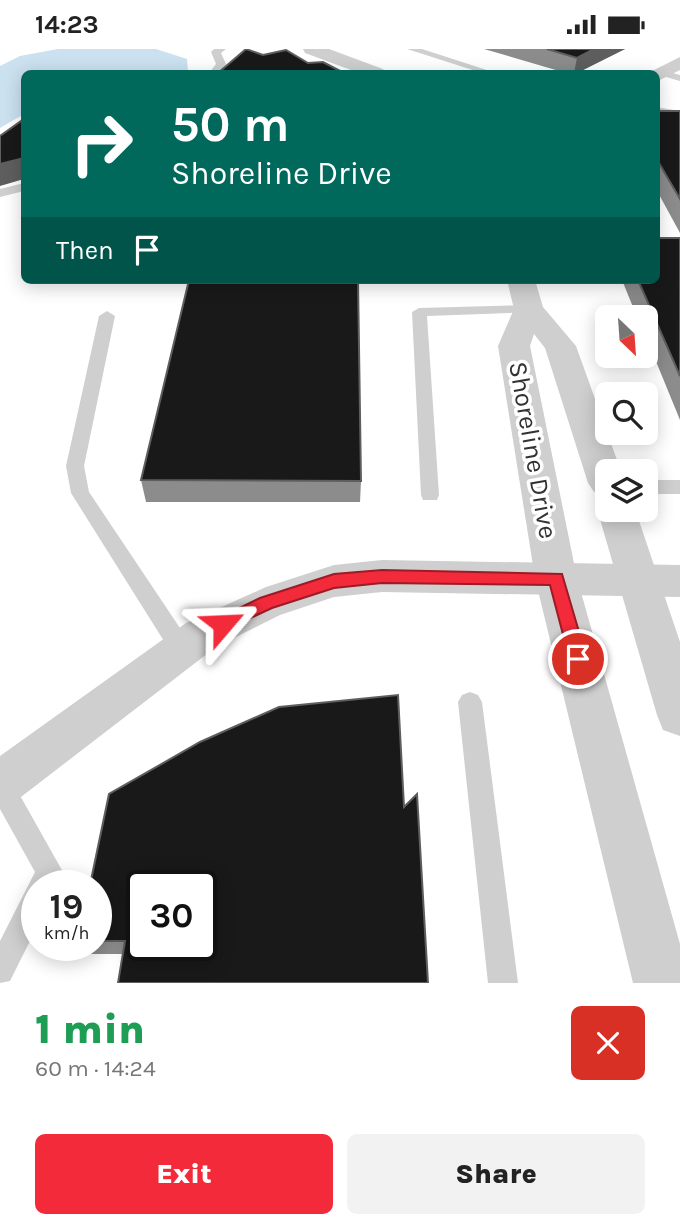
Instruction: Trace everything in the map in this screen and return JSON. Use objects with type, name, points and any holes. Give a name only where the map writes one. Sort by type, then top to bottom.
[{"type":"street","points":[[312,49],[368,70]]},
{"type":"street","points":[[666,76],[680,63]]},
{"type":"street","name":"Shoreline Drive","points":[[525,295],[560,346],[598,459]]},
{"type":"street","name":"Shoreline Drive","points":[[525,295],[513,346],[556,578],[662,983]]},
{"type":"street","points":[[624,522],[660,580],[678,704]]},
{"type":"street","points":[[0,785],[201,635],[266,603],[334,581],[382,576],[660,580]]},
{"type":"lane","points":[[216,70],[221,64],[216,52],[221,49]]},
{"type":"lane","points":[[412,49],[481,70]]},
{"type":"lane","points":[[660,111],[680,114]]},
{"type":"lane","points":[[0,193],[21,188]]},
{"type":"lane","points":[[430,495],[419,312],[525,295]]},
{"type":"lane","points":[[107,316],[75,466],[80,493],[182,650]]},
{"type":"lane","points":[[658,487],[680,487]]},
{"type":"lane","points":[[470,702],[503,983]]},
{"type":"lane","points":[[0,785],[49,870]]},
{"type":"lane","points":[[0,971],[21,929]]},
{"type":"water","points":[[58,49],[156,49],[187,59],[188,70],[21,70],[21,116],[0,128],[0,66],[20,56]]},
{"type":"building","points":[[246,49],[263,55],[286,50],[308,63],[323,62],[338,70],[222,70]]},
{"type":"building","points":[[547,49],[594,49],[577,58]]},
{"type":"building","points":[[660,111],[680,111],[680,199],[660,165]]},
{"type":"building","points":[[21,121],[21,159],[0,164],[0,136]]},
{"type":"building","points":[[660,238],[680,238],[680,376],[658,326],[658,305],[649,305],[640,284],[660,284]]},
{"type":"building","points":[[188,284],[358,284],[361,481],[141,480]]},
{"type":"building","points":[[398,695],[404,807],[417,794],[428,983],[118,983],[125,941],[112,941],[112,870],[93,870],[109,794],[200,742],[279,707]]},
{"type":"route","points":[[223,624],[266,603],[334,581],[382,576],[556,578],[578,659]]}]
